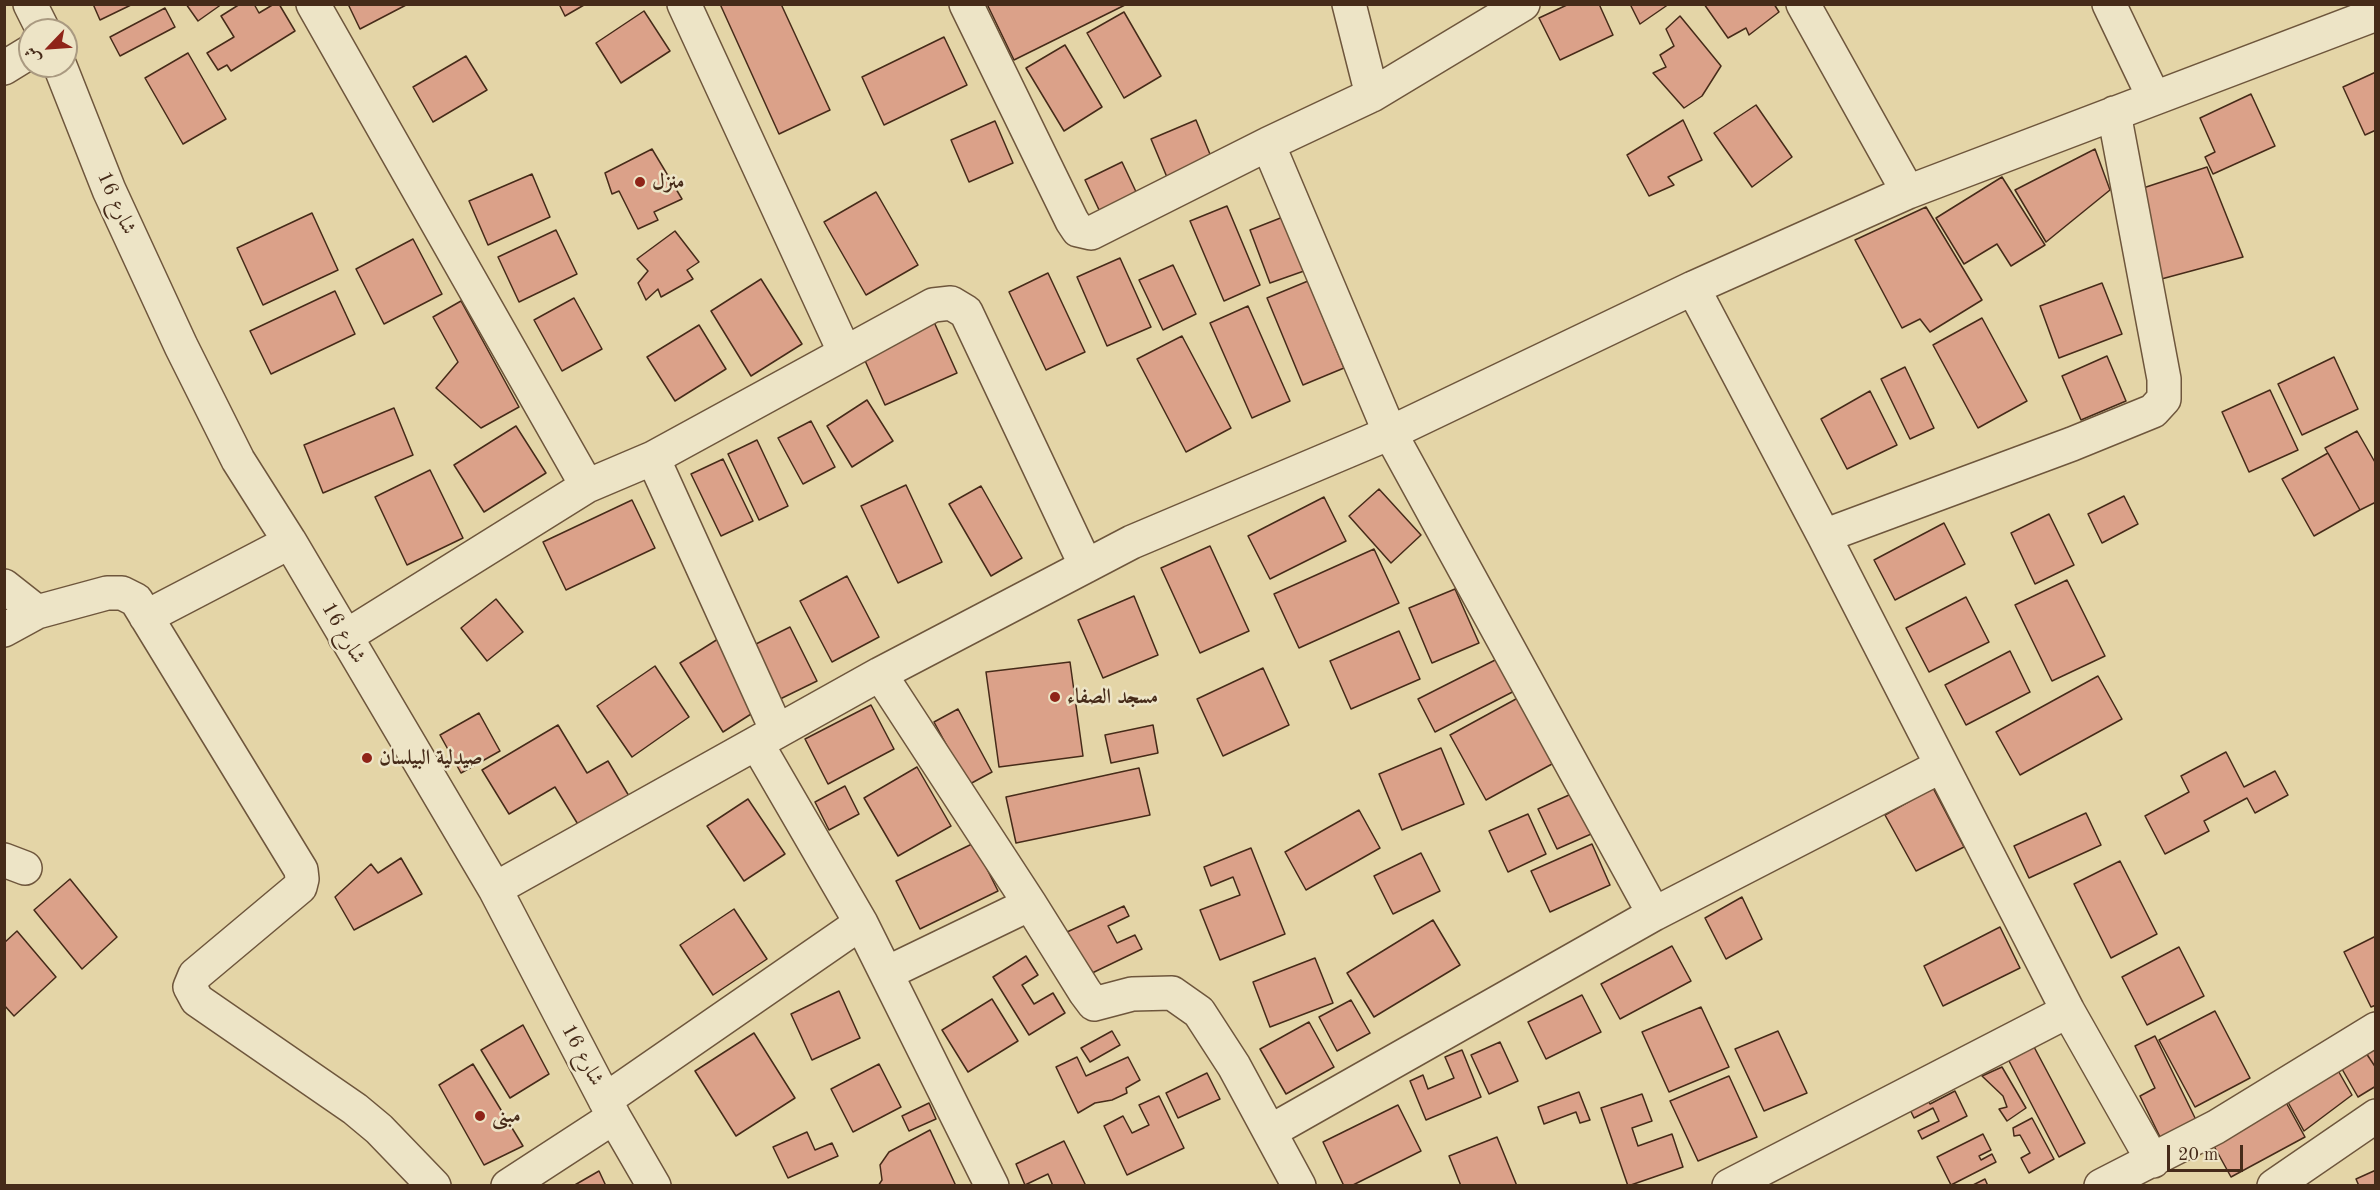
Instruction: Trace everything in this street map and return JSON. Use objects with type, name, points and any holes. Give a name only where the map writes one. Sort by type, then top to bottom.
[{"type":"street","points":[[30,4],[37,18]]},
{"type":"street","points":[[313,4],[587,486]]},
{"type":"street","points":[[684,4],[845,353]]},
{"type":"street","points":[[966,4],[1066,210],[1078,230],[1091,233],[1268,144],[1372,95],[1523,4]]},
{"type":"street","points":[[1349,4],[1372,95]]},
{"type":"street","points":[[1803,4],[1908,192]]},
{"type":"street","points":[[2109,4],[2154,98]]},
{"type":"street","points":[[495,889],[880,674],[1131,542],[1390,433],[1693,288],[1908,192],[2376,14]]},
{"type":"street","points":[[4,68],[18,59]]},
{"type":"street","name":"شارع 16","points":[[65,78],[109,190],[181,346],[238,460],[290,542],[495,889],[610,1109],[654,1185]]},
{"type":"street","points":[[1824,536],[2153,411],[2164,399],[2164,379],[2114,113]]},
{"type":"street","points":[[1268,144],[1390,433],[1654,914]]},
{"type":"street","points":[[1693,288],[1824,536],[2068,1011],[2153,1161]]},
{"type":"street","points":[[345,637],[587,486],[653,458],[933,305],[951,303],[966,312],[1086,566]]},
{"type":"street","points":[[653,458],[767,737],[992,1185]]},
{"type":"street","points":[[146,616],[290,542]]},
{"type":"street","points":[[4,586],[37,612]]},
{"type":"street","points":[[4,630],[37,612],[107,593],[122,593],[136,600],[301,870],[300,887],[195,975],[190,987],[196,1000],[355,1109],[379,1129],[434,1185]]},
{"type":"street","points":[[880,674],[1085,992],[1095,1004],[1132,994],[1172,993],[1199,1012],[1234,1066],[1299,1185]]},
{"type":"street","points":[[1271,1131],[1654,914],[1941,766]]},
{"type":"street","points":[[886,974],[1030,904]]},
{"type":"street","points":[[508,1185],[861,923]]},
{"type":"street","points":[[1729,1185],[2068,1011]]},
{"type":"street","points":[[2101,1185],[2153,1161],[2216,1127],[2376,1029]]},
{"type":"street","points":[[2274,1185],[2376,1116]]},
{"type":"building","points":[[93,4],[133,4],[100,20]]},
{"type":"building","points":[[186,4],[222,4],[198,21]]},
{"type":"building","points":[[240,4],[254,4],[259,13],[274,4],[279,4],[295,31],[231,71],[227,65],[218,70],[207,53],[234,37],[221,16]]},
{"type":"building","points":[[348,4],[408,4],[360,29]]},
{"type":"building","points":[[559,4],[583,4],[584,5],[565,16]]},
{"type":"building","points":[[720,4],[781,4],[830,110],[779,134]]},
{"type":"building","points":[[987,4],[1127,4],[1014,60]]},
{"type":"building","points":[[1569,4],[1599,4],[1613,35],[1560,60],[1539,18]]},
{"type":"building","points":[[1630,4],[1669,4],[1640,24]]},
{"type":"building","points":[[1704,4],[1774,4],[1779,12],[1749,35],[1746,28],[1728,38]]},
{"type":"building","points":[[165,8],[175,27],[120,56],[110,37]]},
{"type":"building","points":[[644,11],[670,51],[621,83],[596,43]]},
{"type":"building","points":[[1124,12],[1161,76],[1124,98],[1087,33]]},
{"type":"building","points":[[1680,16],[1721,66],[1702,96],[1684,108],[1653,73],[1666,67],[1660,55],[1674,46],[1666,29]]},
{"type":"building","points":[[944,37],[967,85],[884,125],[862,77]]},
{"type":"building","points":[[1065,45],[1102,107],[1064,131],[1026,68]]},
{"type":"building","points":[[188,53],[226,119],[183,144],[145,78]]},
{"type":"building","points":[[466,56],[487,90],[433,122],[413,87]]},
{"type":"building","points":[[2376,72],[2376,130],[2365,135],[2343,87]]},
{"type":"building","points":[[2251,94],[2275,146],[2213,174],[2205,157],[2215,152],[2200,118]]},
{"type":"building","points":[[1756,105],[1792,157],[1752,187],[1714,133]]},
{"type":"building","points":[[1196,120],[1214,164],[1169,182],[1151,139]]},
{"type":"building","points":[[1683,120],[1702,160],[1668,177],[1674,185],[1649,196],[1627,155]]},
{"type":"building","points":[[995,121],[1013,163],[969,182],[951,140]]},
{"type":"building","name":"منزل","points":[[652,149],[682,199],[654,212],[658,220],[638,229],[619,191],[612,194],[605,173]]},
{"type":"building","points":[[2095,149],[2110,190],[2046,242],[2015,190]]},
{"type":"building","points":[[1122,162],[1138,196],[1101,214],[1085,180]]},
{"type":"building","points":[[2207,167],[2243,257],[2154,281],[2134,191]]},
{"type":"building","points":[[532,174],[550,217],[488,245],[469,201]]},
{"type":"building","points":[[2002,177],[2045,245],[2011,266],[1997,244],[1964,264],[1936,218]]},
{"type":"building","points":[[876,192],[918,265],[866,295],[824,222]]},
{"type":"building","points":[[1227,206],[1260,285],[1224,301],[1190,221]]},
{"type":"building","points":[[1926,207],[1982,300],[1930,332],[1920,319],[1902,328],[1855,240]]},
{"type":"building","points":[[312,213],[338,270],[263,305],[237,248]]},
{"type":"building","points":[[1283,217],[1304,271],[1270,283],[1250,230]]},
{"type":"building","points":[[556,230],[577,274],[519,302],[498,257]]},
{"type":"building","points":[[675,231],[699,262],[687,270],[693,279],[661,297],[658,289],[646,300],[638,283],[648,271],[637,259]]},
{"type":"building","points":[[413,239],[442,294],[384,324],[356,269]]},
{"type":"building","points":[[1120,258],[1151,327],[1107,346],[1077,277]]},
{"type":"building","points":[[1173,265],[1196,314],[1163,330],[1139,280]]},
{"type":"building","points":[[1048,273],[1085,352],[1046,370],[1009,292]]},
{"type":"building","points":[[761,279],[802,344],[751,376],[711,311]]},
{"type":"building","points":[[1308,281],[1344,368],[1303,385],[1267,298]]},
{"type":"building","points":[[2102,283],[2122,334],[2059,358],[2040,306]]},
{"type":"building","points":[[335,291],[355,334],[271,374],[250,331]]},
{"type":"building","points":[[574,298],[602,349],[562,371],[534,320]]},
{"type":"building","points":[[461,301],[519,407],[481,428],[436,388],[458,362],[433,317]]},
{"type":"building","points":[[1248,306],[1290,401],[1252,418],[1210,323]]},
{"type":"building","points":[[1982,318],[2027,401],[1978,428],[1933,345]]},
{"type":"building","points":[[934,322],[957,373],[885,405],[862,354]]},
{"type":"building","points":[[699,325],[726,369],[675,401],[647,357]]},
{"type":"building","points":[[1182,336],[1231,428],[1186,452],[1137,359]]},
{"type":"building","points":[[2107,356],[2126,401],[2081,420],[2062,376]]},
{"type":"building","points":[[2334,357],[2358,409],[2302,435],[2278,384]]},
{"type":"building","points":[[1905,367],[1934,428],[1910,439],[1881,379]]},
{"type":"building","points":[[2270,390],[2298,450],[2249,472],[2222,412]]},
{"type":"building","points":[[1870,391],[1897,445],[1847,469],[1821,419]]},
{"type":"building","points":[[867,400],[893,441],[852,467],[827,426]]},
{"type":"building","points":[[394,408],[413,455],[323,493],[304,445]]},
{"type":"building","points":[[811,421],[835,467],[803,484],[778,438]]},
{"type":"building","points":[[516,426],[546,473],[484,512],[454,465]]},
{"type":"building","points":[[2357,431],[2376,464],[2376,502],[2360,510],[2325,448]]},
{"type":"building","points":[[757,440],[788,506],[759,520],[728,454]]},
{"type":"building","points":[[2328,453],[2360,510],[2314,536],[2282,479]]},
{"type":"building","points":[[723,459],[753,521],[721,536],[691,474]]},
{"type":"building","points":[[430,470],[463,538],[407,565],[375,497]]},
{"type":"building","points":[[906,485],[942,562],[898,583],[861,506]]},
{"type":"building","points":[[981,486],[1022,558],[991,576],[949,504]]},
{"type":"building","points":[[1379,489],[1421,535],[1391,563],[1349,516]]},
{"type":"building","points":[[2124,496],[2138,524],[2102,543],[2088,514]]},
{"type":"building","points":[[1324,497],[1346,541],[1270,579],[1248,536]]},
{"type":"building","points":[[632,500],[655,548],[566,590],[543,542]]},
{"type":"building","points":[[2049,514],[2074,565],[2035,584],[2011,533]]},
{"type":"building","points":[[1944,523],[1965,564],[1895,600],[1874,560]]},
{"type":"building","points":[[1210,546],[1249,631],[1200,653],[1161,568]]},
{"type":"building","points":[[1374,549],[1399,603],[1299,648],[1274,594]]},
{"type":"building","points":[[847,576],[879,637],[832,662],[800,601]]},
{"type":"building","points":[[2067,580],[2105,656],[2052,681],[2015,605]]},
{"type":"building","points":[[1455,589],[1479,643],[1432,663],[1409,608]]},
{"type":"building","points":[[1134,596],[1158,655],[1103,678],[1078,620]]},
{"type":"building","points":[[1966,597],[1989,642],[1929,672],[1906,628]]},
{"type":"building","points":[[496,599],[523,632],[487,661],[461,628]]},
{"type":"building","points":[[790,627],[817,681],[774,702],[748,648]]},
{"type":"building","points":[[1399,631],[1420,679],[1351,709],[1330,661]]},
{"type":"building","points":[[718,639],[762,707],[723,732],[680,663]]},
{"type":"building","points":[[2010,651],[2030,692],[1966,725],[1945,685]]},
{"type":"building","points":[[1509,653],[1526,685],[1435,732],[1418,699]]},
{"type":"building","points":[[1070,662],[1083,756],[999,767],[986,672]]},
{"type":"building","points":[[655,666],[689,717],[632,757],[597,706]]},
{"type":"building","points":[[1263,668],[1289,725],[1223,756],[1197,699]]},
{"type":"building","points":[[2098,676],[2122,719],[2020,775],[1996,732]]},
{"type":"building","points":[[1527,693],[1563,758],[1486,800],[1450,735]]},
{"type":"building","points":[[871,705],[894,749],[828,784],[805,739]]},
{"type":"building","points":[[958,709],[992,772],[968,785],[934,722]]},
{"type":"building","points":[[479,713],[500,751],[461,773],[440,735]]},
{"type":"building","points":[[558,725],[587,773],[608,761],[629,796],[579,826],[555,787],[509,814],[482,770]]},
{"type":"building","points":[[1153,725],[1158,753],[1111,763],[1105,735]]},
{"type":"building","points":[[1441,748],[1464,804],[1402,830],[1379,774]]},
{"type":"building","points":[[2226,752],[2244,787],[2275,771],[2288,795],[2255,813],[2247,798],[2204,821],[2209,831],[2165,854],[2145,816],[2189,792],[2181,776]]},
{"type":"building","points":[[917,767],[951,826],[898,856],[864,798]]},
{"type":"building","points":[[1139,768],[1150,815],[1016,843],[1006,797]]},
{"type":"building","points":[[845,786],[859,814],[829,830],[815,802]]},
{"type":"building","points":[[1933,788],[1964,847],[1916,871],[1885,815]]},
{"type":"building","points":[[1580,790],[1598,831],[1557,849],[1538,809]]},
{"type":"building","points":[[748,799],[785,854],[744,881],[707,826]]},
{"type":"building","points":[[1359,810],[1380,848],[1306,890],[1285,852]]},
{"type":"building","points":[[2086,813],[2101,845],[2029,878],[2014,846]]},
{"type":"building","points":[[1528,814],[1546,854],[1508,872],[1489,831]]},
{"type":"building","points":[[974,843],[998,891],[920,929],[896,881]]},
{"type":"building","points":[[1592,844],[1610,885],[1550,912],[1531,871]]},
{"type":"building","points":[[1251,848],[1285,934],[1220,960],[1200,910],[1240,895],[1233,877],[1211,886],[1204,867]]},
{"type":"building","points":[[1421,853],[1440,891],[1393,914],[1374,876]]},
{"type":"building","points":[[401,858],[422,894],[354,930],[335,897],[371,864],[378,873]]},
{"type":"building","points":[[2120,861],[2157,934],[2111,958],[2074,884]]},
{"type":"building","points":[[70,879],[117,937],[82,969],[34,910]]},
{"type":"building","points":[[1742,897],[1762,939],[1726,959],[1705,918]]},
{"type":"building","points":[[1124,906],[1129,916],[1108,926],[1117,943],[1135,935],[1142,949],[1088,975],[1067,932]]},
{"type":"building","points":[[734,909],[767,959],[713,995],[680,945]]},
{"type":"building","points":[[1433,920],[1460,965],[1374,1017],[1347,973]]},
{"type":"building","points":[[2000,927],[2020,968],[1943,1006],[1924,966]]},
{"type":"building","points":[[17,931],[56,977],[14,1016],[4,1005],[4,943]]},
{"type":"building","points":[[2376,936],[2376,1005],[2371,1007],[2344,952]]},
{"type":"building","points":[[1672,946],[1691,981],[1620,1019],[1601,984]]},
{"type":"building","points":[[2179,947],[2204,996],[2147,1025],[2122,977]]},
{"type":"building","points":[[1026,956],[1038,975],[1022,985],[1034,1004],[1053,993],[1065,1013],[1029,1035],[993,977]]},
{"type":"building","points":[[1315,958],[1333,1003],[1270,1027],[1253,982]]},
{"type":"building","points":[[839,991],[860,1038],[812,1060],[791,1014]]},
{"type":"building","points":[[1582,995],[1601,1032],[1546,1059],[1528,1022]]},
{"type":"building","points":[[992,999],[1018,1041],[968,1072],[942,1030]]},
{"type":"building","points":[[1351,1000],[1370,1033],[1337,1051],[1319,1017]]},
{"type":"building","points":[[1701,1007],[1729,1067],[1669,1092],[1642,1032]]},
{"type":"building","points":[[2215,1011],[2250,1078],[2195,1107],[2159,1040]]},
{"type":"building","points":[[1309,1022],[1334,1067],[1286,1094],[1260,1049]]},
{"type":"building","name":"مبنى","points":[[523,1025],[549,1074],[510,1098],[481,1050]]},
{"type":"building","points":[[1112,1031],[1120,1045],[1090,1062],[1081,1048]]},
{"type":"building","points":[[1778,1031],[1807,1093],[1764,1111],[1735,1049]]},
{"type":"building","points":[[754,1033],[795,1098],[736,1136],[695,1071]]},
{"type":"building","points":[[2155,1036],[2197,1122],[2161,1139],[2140,1096],[2155,1088],[2135,1046]]},
{"type":"building","points":[[2376,1039],[2376,1068],[2362,1047]]},
{"type":"building","points":[[1500,1042],[1518,1081],[1489,1094],[1471,1055]]},
{"type":"building","points":[[2033,1045],[2085,1143],[2059,1157],[2008,1059]]},
{"type":"building","points":[[2362,1047],[2376,1068],[2376,1086],[2358,1097],[2338,1062]]},
{"type":"building","points":[[1462,1050],[1481,1097],[1426,1120],[1410,1081],[1423,1075],[1428,1089],[1454,1078],[1445,1057]]},
{"type":"building","points":[[1077,1057],[1086,1076],[1128,1057],[1140,1080],[1126,1088],[1127,1093],[1112,1100],[1095,1103],[1078,1113],[1056,1067]]},
{"type":"building","name":"مبنى","points":[[473,1064],[523,1146],[484,1165],[439,1085]]},
{"type":"building","points":[[879,1064],[901,1107],[853,1132],[831,1089]]},
{"type":"building","points":[[2002,1067],[2026,1108],[2007,1121],[1999,1109],[2007,1107],[2003,1096],[1982,1076]]},
{"type":"building","points":[[2336,1067],[2352,1095],[2304,1131],[2284,1095]]},
{"type":"building","points":[[1207,1073],[1220,1099],[1178,1118],[1166,1093]]},
{"type":"building","points":[[1729,1076],[1757,1137],[1698,1161],[1670,1101]]},
{"type":"building","points":[[1955,1091],[1967,1116],[1922,1139],[1918,1131],[1939,1121],[1933,1108],[1914,1118],[1906,1101],[1924,1092],[1930,1104]]},
{"type":"building","points":[[1579,1092],[1590,1120],[1580,1123],[1576,1112],[1544,1124],[1538,1107]]},
{"type":"building","points":[[1642,1094],[1652,1121],[1632,1128],[1638,1146],[1672,1134],[1683,1167],[1628,1186],[1601,1108]]},
{"type":"building","points":[[1159,1096],[1184,1148],[1127,1175],[1104,1126],[1123,1116],[1132,1133],[1149,1125],[1139,1105]]},
{"type":"building","points":[[2283,1097],[2305,1137],[2231,1177],[2209,1137]]},
{"type":"building","points":[[929,1103],[936,1119],[909,1131],[902,1116]]},
{"type":"building","points":[[1398,1105],[1421,1151],[1351,1186],[1344,1186],[1323,1142]]},
{"type":"building","points":[[2032,1118],[2054,1159],[2029,1173],[2021,1158],[2030,1153],[2020,1135],[2014,1136],[2013,1128]]},
{"type":"building","points":[[930,1130],[956,1186],[878,1186],[882,1180],[880,1165],[889,1152]]},
{"type":"building","points":[[807,1132],[815,1150],[832,1143],[838,1156],[788,1178],[773,1147]]},
{"type":"building","points":[[1983,1134],[1991,1150],[1979,1156],[1981,1160],[1992,1154],[1996,1162],[1951,1185],[1937,1157]]},
{"type":"building","points":[[1497,1137],[1517,1186],[1461,1186],[1449,1156]]},
{"type":"building","points":[[1064,1141],[1086,1186],[1053,1186],[1048,1174],[1025,1185],[1016,1164]]},
{"type":"building","points":[[2376,1170],[2376,1186],[2359,1186],[2356,1179]]},
{"type":"building","points":[[599,1171],[606,1186],[573,1186]]},
{"type":"building","points":[[1985,1179],[1988,1186],[1971,1186]]},
{"type":"place","name":"منزل","points":[[640,182]]},
{"type":"place","name":"مسجد الصفاء","points":[[1055,697]]},
{"type":"place","name":"صيدلية البيلسان","points":[[367,758]]},
{"type":"place","name":"مبنى","points":[[480,1116]]}]
